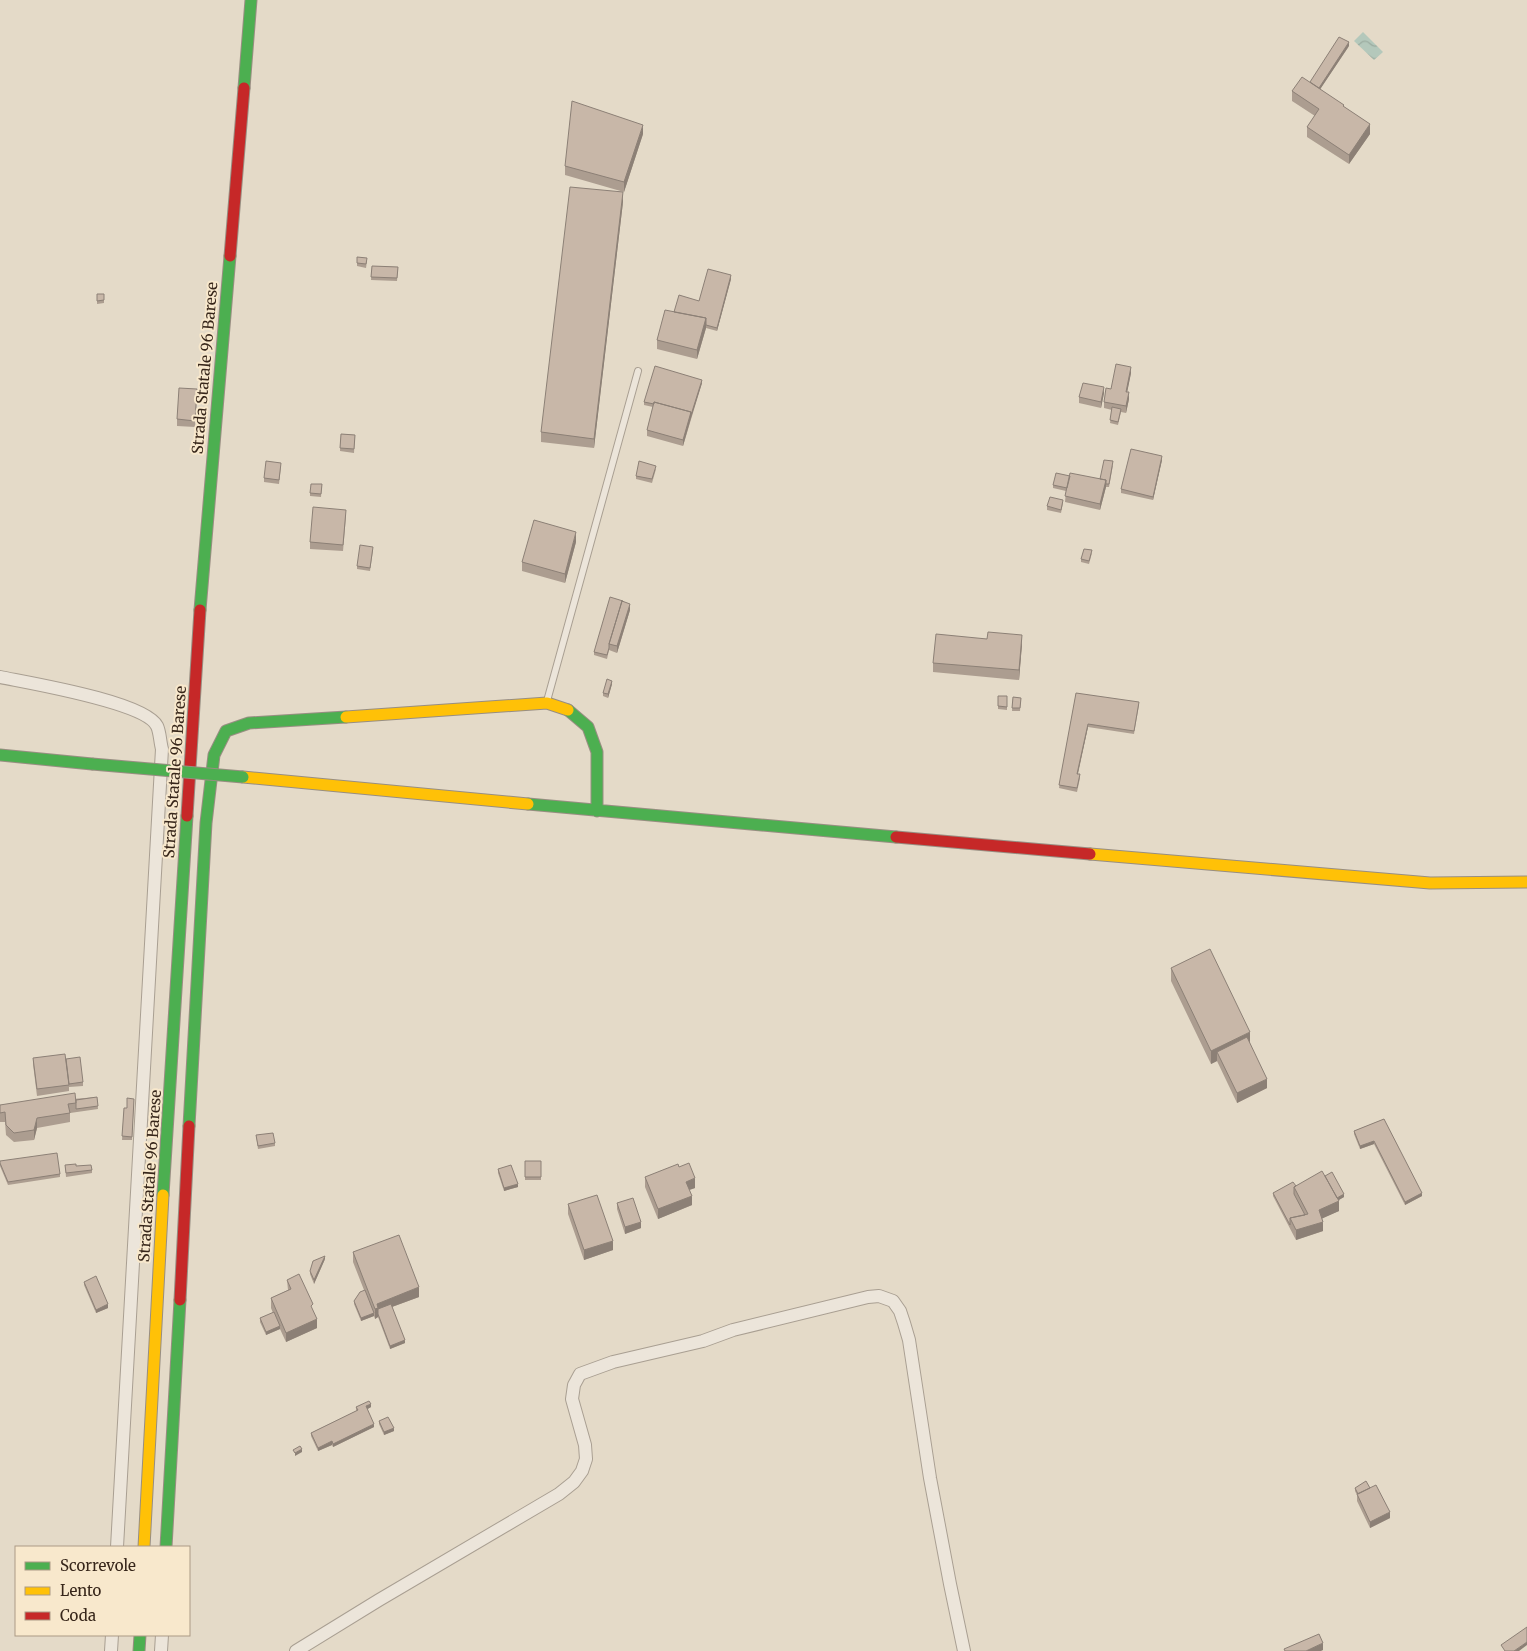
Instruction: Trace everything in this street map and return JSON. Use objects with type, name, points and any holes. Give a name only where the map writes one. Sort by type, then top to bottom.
[{"type":"main road","name":"Strada Statale 96 Barese","points":[[144,1546],[157,1289],[201,600],[251,0]]},
{"type":"main road","points":[[166,1546],[206,823],[214,755],[226,730],[249,723],[547,702],[567,709],[588,727],[597,752],[597,811]]},
{"type":"main road","points":[[0,755],[597,811],[1430,883],[1527,882]]},
{"type":"main road","points":[[139,1651],[140,1636]]},
{"type":"street","points":[[0,677],[108,701],[141,713],[157,725],[162,749],[117,1546]]},
{"type":"street","points":[[296,1651],[559,1494],[574,1482],[582,1471],[586,1459],[585,1445],[572,1399],[574,1384],[580,1374],[613,1362],[703,1340],[733,1330],[868,1297],[879,1296],[893,1301],[900,1311],[909,1340],[930,1478],[964,1651]]},
{"type":"street","points":[[111,1651],[112,1636]]},
{"type":"street","points":[[161,1651],[162,1636]]},
{"type":"lane","points":[[547,702],[638,371]]},
{"type":"water","points":[[1363,32],[1383,52],[1374,60],[1354,41]]},
{"type":"building","points":[[1339,37],[1349,42],[1319,88],[1310,82]]},
{"type":"building","points":[[1302,77],[1370,124],[1349,155],[1307,127],[1319,109],[1292,91]]},
{"type":"building","points":[[572,101],[643,125],[624,182],[565,166]]},
{"type":"building","points":[[570,187],[623,192],[594,439],[541,432]]},
{"type":"building","points":[[357,257],[367,258],[366,264],[357,263]]},
{"type":"building","points":[[372,266],[398,267],[397,278],[371,277]]},
{"type":"building","points":[[708,269],[731,275],[717,328],[706,325],[706,318],[674,312],[679,295],[699,301]]},
{"type":"building","points":[[97,294],[104,294],[104,300],[97,301]]},
{"type":"building","points":[[665,310],[706,318],[697,350],[657,340]]},
{"type":"building","points":[[1116,364],[1131,367],[1126,392],[1129,392],[1126,406],[1104,402],[1106,388],[1111,389]]},
{"type":"building","points":[[655,366],[702,380],[691,415],[691,412],[654,402],[654,404],[644,402]]},
{"type":"building","points":[[1083,383],[1104,387],[1101,402],[1079,397]]},
{"type":"building","points":[[179,388],[197,389],[195,421],[177,419]]},
{"type":"building","points":[[654,402],[691,412],[683,440],[647,430]]},
{"type":"building","points":[[1112,407],[1121,409],[1118,422],[1110,420]]},
{"type":"building","points":[[341,434],[355,435],[354,449],[340,448]]},
{"type":"building","points":[[1131,449],[1162,456],[1153,497],[1121,489]]},
{"type":"building","points":[[1104,460],[1113,461],[1109,484],[1106,484],[1106,480],[1100,479]]},
{"type":"building","points":[[266,461],[281,463],[279,480],[264,478]]},
{"type":"building","points":[[639,461],[656,466],[652,479],[636,476]]},
{"type":"building","points":[[1056,473],[1070,476],[1067,488],[1053,485]]},
{"type":"building","points":[[1070,473],[1106,480],[1100,504],[1065,496]]},
{"type":"building","points":[[311,484],[322,484],[321,494],[310,493]]},
{"type":"building","points":[[1050,497],[1063,500],[1061,510],[1047,506]]},
{"type":"building","points":[[313,507],[346,510],[343,545],[310,542]]},
{"type":"building","points":[[534,520],[576,532],[565,574],[522,562]]},
{"type":"building","points":[[360,545],[373,547],[370,568],[357,566]]},
{"type":"building","points":[[1084,549],[1092,550],[1089,561],[1081,559]]},
{"type":"building","points":[[610,597],[623,602],[607,655],[594,652]]},
{"type":"building","points":[[622,601],[630,604],[617,646],[609,644]]},
{"type":"building","points":[[988,632],[1022,635],[1019,670],[933,663],[936,634],[987,639]]},
{"type":"building","points":[[607,679],[612,681],[608,694],[603,693]]},
{"type":"building","points":[[1076,693],[1139,702],[1134,731],[1088,724],[1077,774],[1080,774],[1077,788],[1059,785]]},
{"type":"building","points":[[998,696],[1007,696],[1007,707],[998,706]]},
{"type":"building","points":[[1013,697],[1021,698],[1020,708],[1012,708]]},
{"type":"building","points":[[1210,949],[1250,1032],[1211,1051],[1171,968]]},
{"type":"building","points":[[1247,1037],[1267,1079],[1237,1093],[1217,1052]]},
{"type":"building","points":[[65,1054],[69,1085],[37,1089],[33,1058]]},
{"type":"building","points":[[80,1057],[83,1082],[69,1084],[66,1059]]},
{"type":"building","points":[[75,1093],[76,1103],[68,1104],[70,1113],[37,1118],[34,1130],[14,1133],[6,1125],[5,1112],[0,1113],[0,1105]]},
{"type":"building","points":[[97,1097],[98,1106],[76,1109],[76,1100]]},
{"type":"building","points":[[127,1098],[134,1099],[132,1137],[122,1136],[124,1108],[127,1108]]},
{"type":"building","points":[[1384,1119],[1422,1193],[1405,1202],[1374,1141],[1360,1146],[1354,1131]]},
{"type":"building","points":[[273,1133],[275,1143],[258,1146],[256,1135]]},
{"type":"building","points":[[57,1153],[60,1174],[8,1182],[0,1163],[0,1161]]},
{"type":"building","points":[[525,1161],[541,1161],[541,1177],[525,1177]]},
{"type":"building","points":[[689,1163],[695,1178],[686,1182],[692,1196],[658,1209],[645,1177],[678,1164],[679,1167]]},
{"type":"building","points":[[76,1164],[76,1166],[91,1165],[92,1170],[66,1173],[65,1165]]},
{"type":"building","points":[[511,1165],[518,1184],[504,1188],[498,1169]]},
{"type":"building","points":[[1322,1171],[1339,1201],[1319,1210],[1323,1222],[1296,1230],[1290,1218],[1308,1214],[1294,1187]]},
{"type":"building","points":[[1332,1172],[1344,1194],[1337,1198],[1325,1176]]},
{"type":"building","points":[[1293,1182],[1296,1186],[1294,1187],[1294,1194],[1305,1215],[1290,1218],[1290,1225],[1273,1193]]},
{"type":"building","points":[[597,1195],[613,1241],[584,1250],[568,1204]]},
{"type":"building","points":[[633,1198],[641,1222],[625,1227],[617,1203]]},
{"type":"building","points":[[399,1235],[419,1287],[377,1304],[378,1308],[375,1309],[353,1252]]},
{"type":"building","points":[[325,1256],[314,1280],[310,1271],[313,1261]]},
{"type":"building","points":[[299,1274],[313,1304],[311,1306],[317,1319],[286,1333],[271,1298],[291,1289],[287,1280]]},
{"type":"building","points":[[96,1276],[108,1304],[96,1310],[84,1282]]},
{"type":"building","points":[[365,1290],[374,1313],[361,1318],[354,1301],[360,1292]]},
{"type":"building","points":[[391,1304],[405,1340],[390,1346],[378,1314],[378,1309]]},
{"type":"building","points":[[274,1312],[280,1326],[266,1332],[260,1318]]},
{"type":"building","points":[[369,1401],[371,1404],[366,1406],[374,1424],[333,1444],[332,1441],[318,1448],[311,1433],[358,1410],[356,1407]]},
{"type":"building","points":[[388,1417],[394,1428],[384,1432],[379,1421]]},
{"type":"building","points":[[300,1446],[302,1449],[295,1453],[293,1450]]},
{"type":"building","points":[[1366,1481],[1370,1488],[1358,1494],[1355,1488]]},
{"type":"building","points":[[1376,1485],[1390,1512],[1370,1522],[1357,1494]]},
{"type":"building","points":[[1527,1627],[1527,1642],[1514,1651],[1505,1651],[1501,1645]]},
{"type":"building","points":[[1319,1634],[1323,1643],[1306,1651],[1285,1651],[1284,1649]]},
{"type":"traffic: fast","points":[[244,88],[251,0]]},
{"type":"traffic: fast","points":[[200,610],[230,256]]},
{"type":"traffic: fast","points":[[568,710],[588,727],[597,752],[597,811]]},
{"type":"traffic: fast","points":[[189,1126],[206,823],[214,755],[226,731],[249,723],[346,717]]},
{"type":"traffic: fast","points":[[0,755],[92,764]]},
{"type":"traffic: fast","points":[[92,764],[243,777]]},
{"type":"traffic: fast","points":[[528,804],[896,837]]},
{"type":"traffic: fast","points":[[163,1195],[187,816]]},
{"type":"traffic: fast","points":[[166,1546],[180,1300]]},
{"type":"traffic: fast","points":[[139,1651],[140,1636]]},
{"type":"traffic: slow","points":[[346,717],[547,703],[568,710]]},
{"type":"traffic: slow","points":[[243,777],[528,804]]},
{"type":"traffic: slow","points":[[1090,854],[1430,883],[1527,882]]},
{"type":"traffic: slow","points":[[144,1546],[163,1195]]},
{"type":"traffic: jam","points":[[230,256],[244,88]]},
{"type":"traffic: jam","points":[[187,816],[200,610]]},
{"type":"traffic: jam","points":[[896,837],[1090,854]]},
{"type":"traffic: jam","points":[[180,1300],[189,1126]]}]
